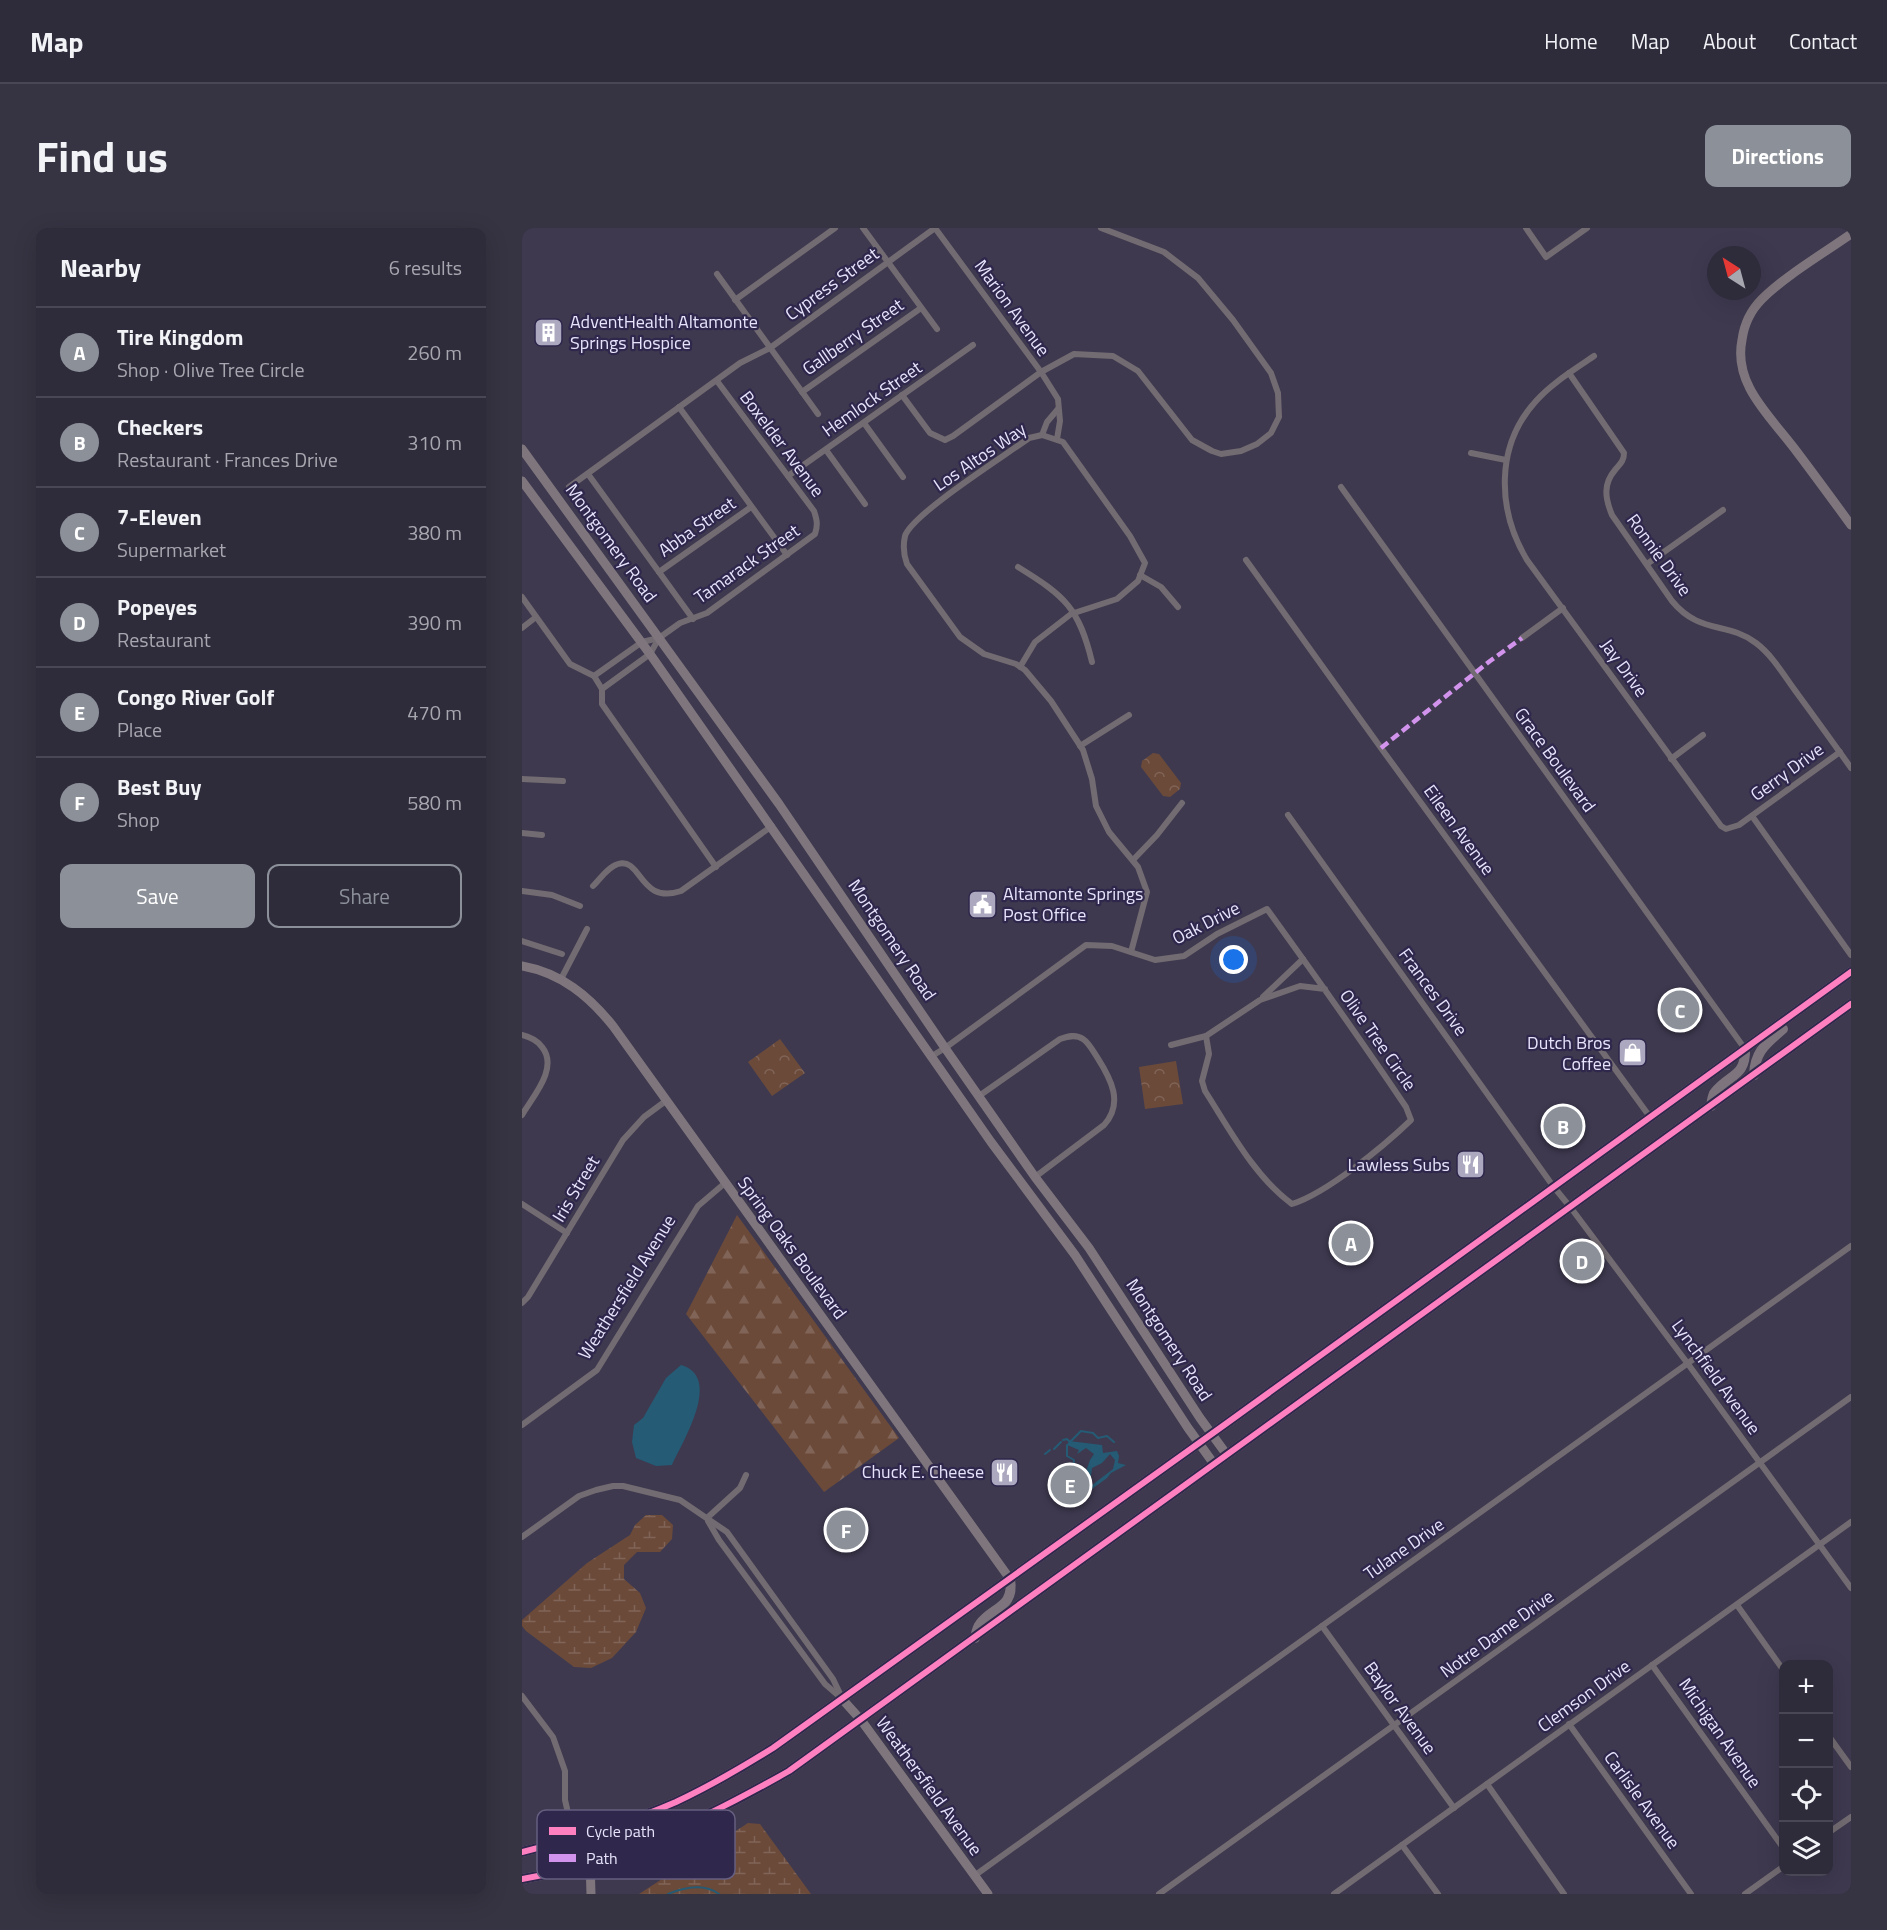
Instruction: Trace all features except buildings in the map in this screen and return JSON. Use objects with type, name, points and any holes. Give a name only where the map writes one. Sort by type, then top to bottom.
[{"type":"main road","points":[[1851,234],[1761,300],[1750,316],[1743,333],[1740,350],[1745,380],[1756,400],[1851,525]]},
{"type":"main road","name":"Montgomery Road","points":[[522,449],[733,741],[1035,1177],[1089,1248],[1227,1455]]},
{"type":"main road","name":"Montgomery Road","points":[[522,481],[642,642],[992,1142],[1075,1255],[1214,1464]]},
{"type":"main road","points":[[719,751],[733,741]]},
{"type":"main road","points":[[838,921],[858,921]]},
{"type":"main road","name":"Spring Oaks Boulevard","points":[[522,966],[547,972],[561,979],[600,1009],[1010,1579]]},
{"type":"main road","points":[[655,1810],[725,1777],[773,1748],[843,1700],[1851,972]]},
{"type":"main road","points":[[1754,1075],[1756,1058],[1760,1051],[1818,996]]},
{"type":"main road","points":[[717,1810],[789,1771],[861,1720],[1851,1004]]},
{"type":"main road","points":[[1711,1106],[1713,1093],[1740,1071],[1745,1061],[1745,1049]]},
{"type":"main road","points":[[992,1142],[1023,1174],[1035,1177]]},
{"type":"main road","points":[[975,1638],[980,1624],[1003,1605],[1011,1594],[1010,1579]]},
{"type":"main road","name":"Weathersfield Avenue","points":[[843,1700],[861,1720],[988,1894]]},
{"type":"main road","points":[[522,1852],[537,1848]]},
{"type":"main road","points":[[522,1879],[537,1875]]},
{"type":"main road","points":[[591,1879],[591,1894]]},
{"type":"street","points":[[735,300],[835,228]]},
{"type":"street","points":[[863,228],[937,329]]},
{"type":"street","name":"Cypress Street","points":[[569,487],[740,363],[770,348],[935,228]]},
{"type":"street","name":"Marion Avenue","points":[[935,228],[1041,372],[1058,399],[1060,421],[1057,439]]},
{"type":"street","points":[[902,395],[930,433],[945,440],[1041,372],[1074,354],[1113,356],[1138,371],[1192,440],[1221,454],[1241,451],[1257,444],[1271,432],[1279,417],[1278,393],[1270,373],[1233,320],[1198,278],[1164,252],[1101,228]]},
{"type":"street","points":[[1526,228],[1546,257],[1587,228]]},
{"type":"street","points":[[717,274],[818,414]]},
{"type":"street","name":"Gallberry Street","points":[[802,392],[921,308]]},
{"type":"street","name":"Hemlock Street","points":[[789,476],[973,345]]},
{"type":"street","name":"Jay Drive","points":[[1594,356],[1536,400],[1513,437],[1506,460],[1504,486],[1511,529],[1527,560],[1721,826],[1726,829],[1732,828],[1752,816]]},
{"type":"street","name":"Ronnie Drive","points":[[1569,374],[1624,453],[1621,464],[1609,479],[1605,490],[1606,502],[1612,515],[1647,564],[1682,612],[1710,627],[1743,635],[1764,649],[1851,768]]},
{"type":"street","name":"Boxelder Avenue","points":[[717,381],[814,511],[818,527]]},
{"type":"street","points":[[679,407],[787,555]]},
{"type":"street","points":[[1042,435],[1047,422],[1058,409]]},
{"type":"street","points":[[864,423],[903,477]]},
{"type":"street","name":"Los Altos Way","points":[[1131,952],[1147,892],[1138,867],[1109,832],[1096,807],[1092,779],[1080,746],[1051,701],[1025,670],[984,654],[960,637],[907,564],[904,556],[906,535],[921,515],[1029,438],[1042,435],[1063,442],[1130,536],[1145,563],[1140,575]]},
{"type":"street","points":[[826,450],[865,504]]},
{"type":"street","points":[[1471,453],[1506,460]]},
{"type":"street","points":[[588,474],[693,619]]},
{"type":"street","name":"Grace Boulevard","points":[[1341,487],[1745,1049]]},
{"type":"street","name":"Abba Street","points":[[659,572],[751,507]]},
{"type":"street","points":[[1647,564],[1723,510]]},
{"type":"street","name":"Tamarack Street","points":[[594,676],[642,642],[659,638],[680,624],[707,613],[809,540],[818,527]]},
{"type":"street","name":"Eileen Avenue","points":[[1246,560],[1650,1117]]},
{"type":"street","points":[[1018,567],[1047,585],[1076,613],[1087,640],[1092,662]]},
{"type":"street","points":[[1020,667],[1035,642],[1076,613],[1117,599],[1138,581],[1140,575],[1161,587],[1178,607]]},
{"type":"street","points":[[522,597],[570,664],[594,676],[602,689],[602,704],[716,867]]},
{"type":"street","points":[[1522,638],[1563,608]]},
{"type":"street","points":[[522,628],[536,617]]},
{"type":"street","name":"Tamarack Street","points":[[602,689],[650,654],[659,638]]},
{"type":"street","points":[[1080,746],[1129,716]]},
{"type":"street","points":[[1671,759],[1703,735]]},
{"type":"street","name":"Gerry Drive","points":[[1752,816],[1840,752]]},
{"type":"street","points":[[522,779],[563,781]]},
{"type":"street","points":[[1133,860],[1157,835],[1182,803]]},
{"type":"street","name":"Frances Drive","points":[[1288,815],[1553,1186]]},
{"type":"street","points":[[1752,816],[1851,955]]},
{"type":"street","points":[[593,886],[610,869],[618,864],[627,864],[634,868],[651,890],[670,894],[681,891],[772,826]]},
{"type":"street","points":[[522,833],[542,835]]},
{"type":"street","points":[[522,891],[552,895],[580,906]]},
{"type":"street","name":"Oak Drive","points":[[932,1056],[1086,945],[1112,946],[1155,960],[1184,956],[1217,934],[1266,909],[1303,959]]},
{"type":"street","points":[[561,979],[586,929]]},
{"type":"street","points":[[522,941],[562,954]]},
{"type":"street","points":[[1260,1000],[1303,959]]},
{"type":"street","name":"Olive Tree Circle","points":[[1206,1036],[1209,1054],[1202,1081],[1204,1091],[1251,1161],[1276,1193],[1292,1204],[1306,1200],[1398,1133],[1411,1120],[1406,1107],[1303,959]]},
{"type":"street","name":"Olive Tree Circle","points":[[1171,1045],[1206,1036],[1260,1000],[1300,986],[1325,989]]},
{"type":"street","points":[[522,1035],[538,1042],[547,1052],[549,1062],[546,1074],[522,1115]]},
{"type":"street","points":[[979,1096],[1060,1039],[1075,1036],[1088,1043],[1111,1082],[1115,1107],[1111,1118],[1035,1177]]},
{"type":"street","name":"Iris Street","points":[[522,1303],[623,1140],[644,1117],[667,1100]]},
{"type":"street","name":"Weathersfield Avenue","points":[[522,1425],[597,1370],[698,1206],[725,1183]]},
{"type":"street","name":"Lynchfield Avenue","points":[[1553,1186],[1688,1364],[1851,1588]]},
{"type":"street","points":[[522,1204],[567,1233]]},
{"type":"street","name":"Tulane Drive","points":[[974,1876],[1851,1246]]},
{"type":"street","name":"Notre Dame Drive","points":[[1159,1894],[1851,1397]]},
{"type":"street","points":[[707,1518],[740,1488],[746,1475]]},
{"type":"street","name":"Weathersfield Avenue","points":[[522,1537],[579,1496],[613,1486],[654,1492],[680,1500],[727,1532],[833,1679],[843,1700]]},
{"type":"street","name":"Weathersfield Avenue","points":[[707,1518],[719,1540],[825,1684],[843,1700]]},
{"type":"street","name":"Clemson Drive","points":[[1334,1894],[1851,1522]]},
{"type":"street","points":[[1737,1605],[1779,1664]]},
{"type":"street","name":"Baylor Avenue","points":[[1322,1626],[1454,1809]]},
{"type":"street","name":"Michigan Avenue","points":[[1652,1665],[1779,1842]]},
{"type":"street","points":[[522,1696],[553,1737],[565,1771],[567,1810]]},
{"type":"street","name":"Carlisle Avenue","points":[[1569,1724],[1691,1894]]},
{"type":"street","points":[[1833,1742],[1851,1767]]},
{"type":"street","points":[[1487,1784],[1564,1894]]},
{"type":"street","points":[[1833,1830],[1851,1817]]},
{"type":"street","points":[[1402,1845],[1438,1894]]},
{"type":"street","points":[[1745,1894],[1779,1870]]},
{"type":"green space","points":[[1153,753],[1159,754],[1181,783],[1180,789],[1170,797],[1163,796],[1141,767],[1142,761]]},
{"type":"green space","points":[[780,1039],[805,1073],[772,1096],[748,1062]]},
{"type":"green space","points":[[1176,1061],[1183,1104],[1145,1109],[1139,1067]]},
{"type":"green space","points":[[737,1215],[899,1438],[824,1492],[686,1314]]},
{"type":"green space","points":[[646,1515],[662,1515],[673,1525],[672,1539],[660,1552],[637,1552],[624,1565],[624,1579],[640,1593],[646,1608],[636,1632],[612,1658],[591,1668],[574,1667],[526,1631],[522,1626],[522,1620],[587,1563],[630,1535],[635,1525]]},
{"type":"green space","points":[[748,1823],[760,1824],[811,1894],[639,1894],[662,1879],[735,1879],[735,1831]]},
{"type":"water","points":[[681,1365],[693,1372],[699,1382],[700,1396],[691,1426],[672,1465],[656,1466],[636,1458],[632,1442],[634,1425],[643,1418],[666,1378]]},
{"type":"water","points":[[1069,1441],[1102,1445],[1103,1453],[1117,1451],[1118,1463],[1126,1465],[1111,1473],[1074,1502],[1075,1499],[1068,1496],[1082,1483],[1094,1454],[1086,1448],[1077,1454],[1079,1450],[1067,1445]],"holes":[[[1110,1454],[1115,1460],[1113,1469],[1091,1486],[1087,1485],[1086,1482],[1091,1476],[1092,1468],[1102,1463]]]},
{"type":"waterway","points":[[1063,1440],[1067,1439],[1070,1442],[1081,1431],[1093,1433],[1098,1438],[1107,1436],[1114,1442]]},
{"type":"waterway","points":[[1054,1449],[1061,1442]]},
{"type":"waterway","points":[[1067,1445],[1067,1456],[1074,1460],[1073,1470]]},
{"type":"waterway","points":[[1045,1454],[1050,1450]]},
{"type":"waterway","points":[[668,1894],[694,1887],[707,1888],[719,1894]]},
{"type":"marked path","points":[[1381,748],[1522,638]]},
{"type":"cycle path","points":[[657,1810],[713,1783],[773,1748],[1851,972]]},
{"type":"cycle path","points":[[716,1810],[789,1771],[1851,1004]]},
{"type":"cycle path","points":[[522,1852],[537,1848]]},
{"type":"cycle path","points":[[522,1879],[537,1876]]},
{"type":"place","name":"AdventHealth Altamonte Springs Hospice","points":[[549,332]]},
{"type":"place","name":"Altamonte Springs Post Office","points":[[982,904]]},
{"type":"place","name":"7-Eleven","points":[[1680,1010]]},
{"type":"place","name":"Dutch Bros Coffee","points":[[1632,1053]]},
{"type":"place","name":"Checkers","points":[[1563,1126]]},
{"type":"place","name":"Lawless Subs","points":[[1471,1165]]},
{"type":"place","name":"Tire Kingdom","points":[[1351,1243]]},
{"type":"place","name":"Popeyes","points":[[1582,1261]]},
{"type":"place","name":"Chuck E. Cheese","points":[[1005,1472]]},
{"type":"place","name":"Congo River Golf","points":[[1070,1485]]},
{"type":"place","name":"Best Buy","points":[[846,1530]]}]
